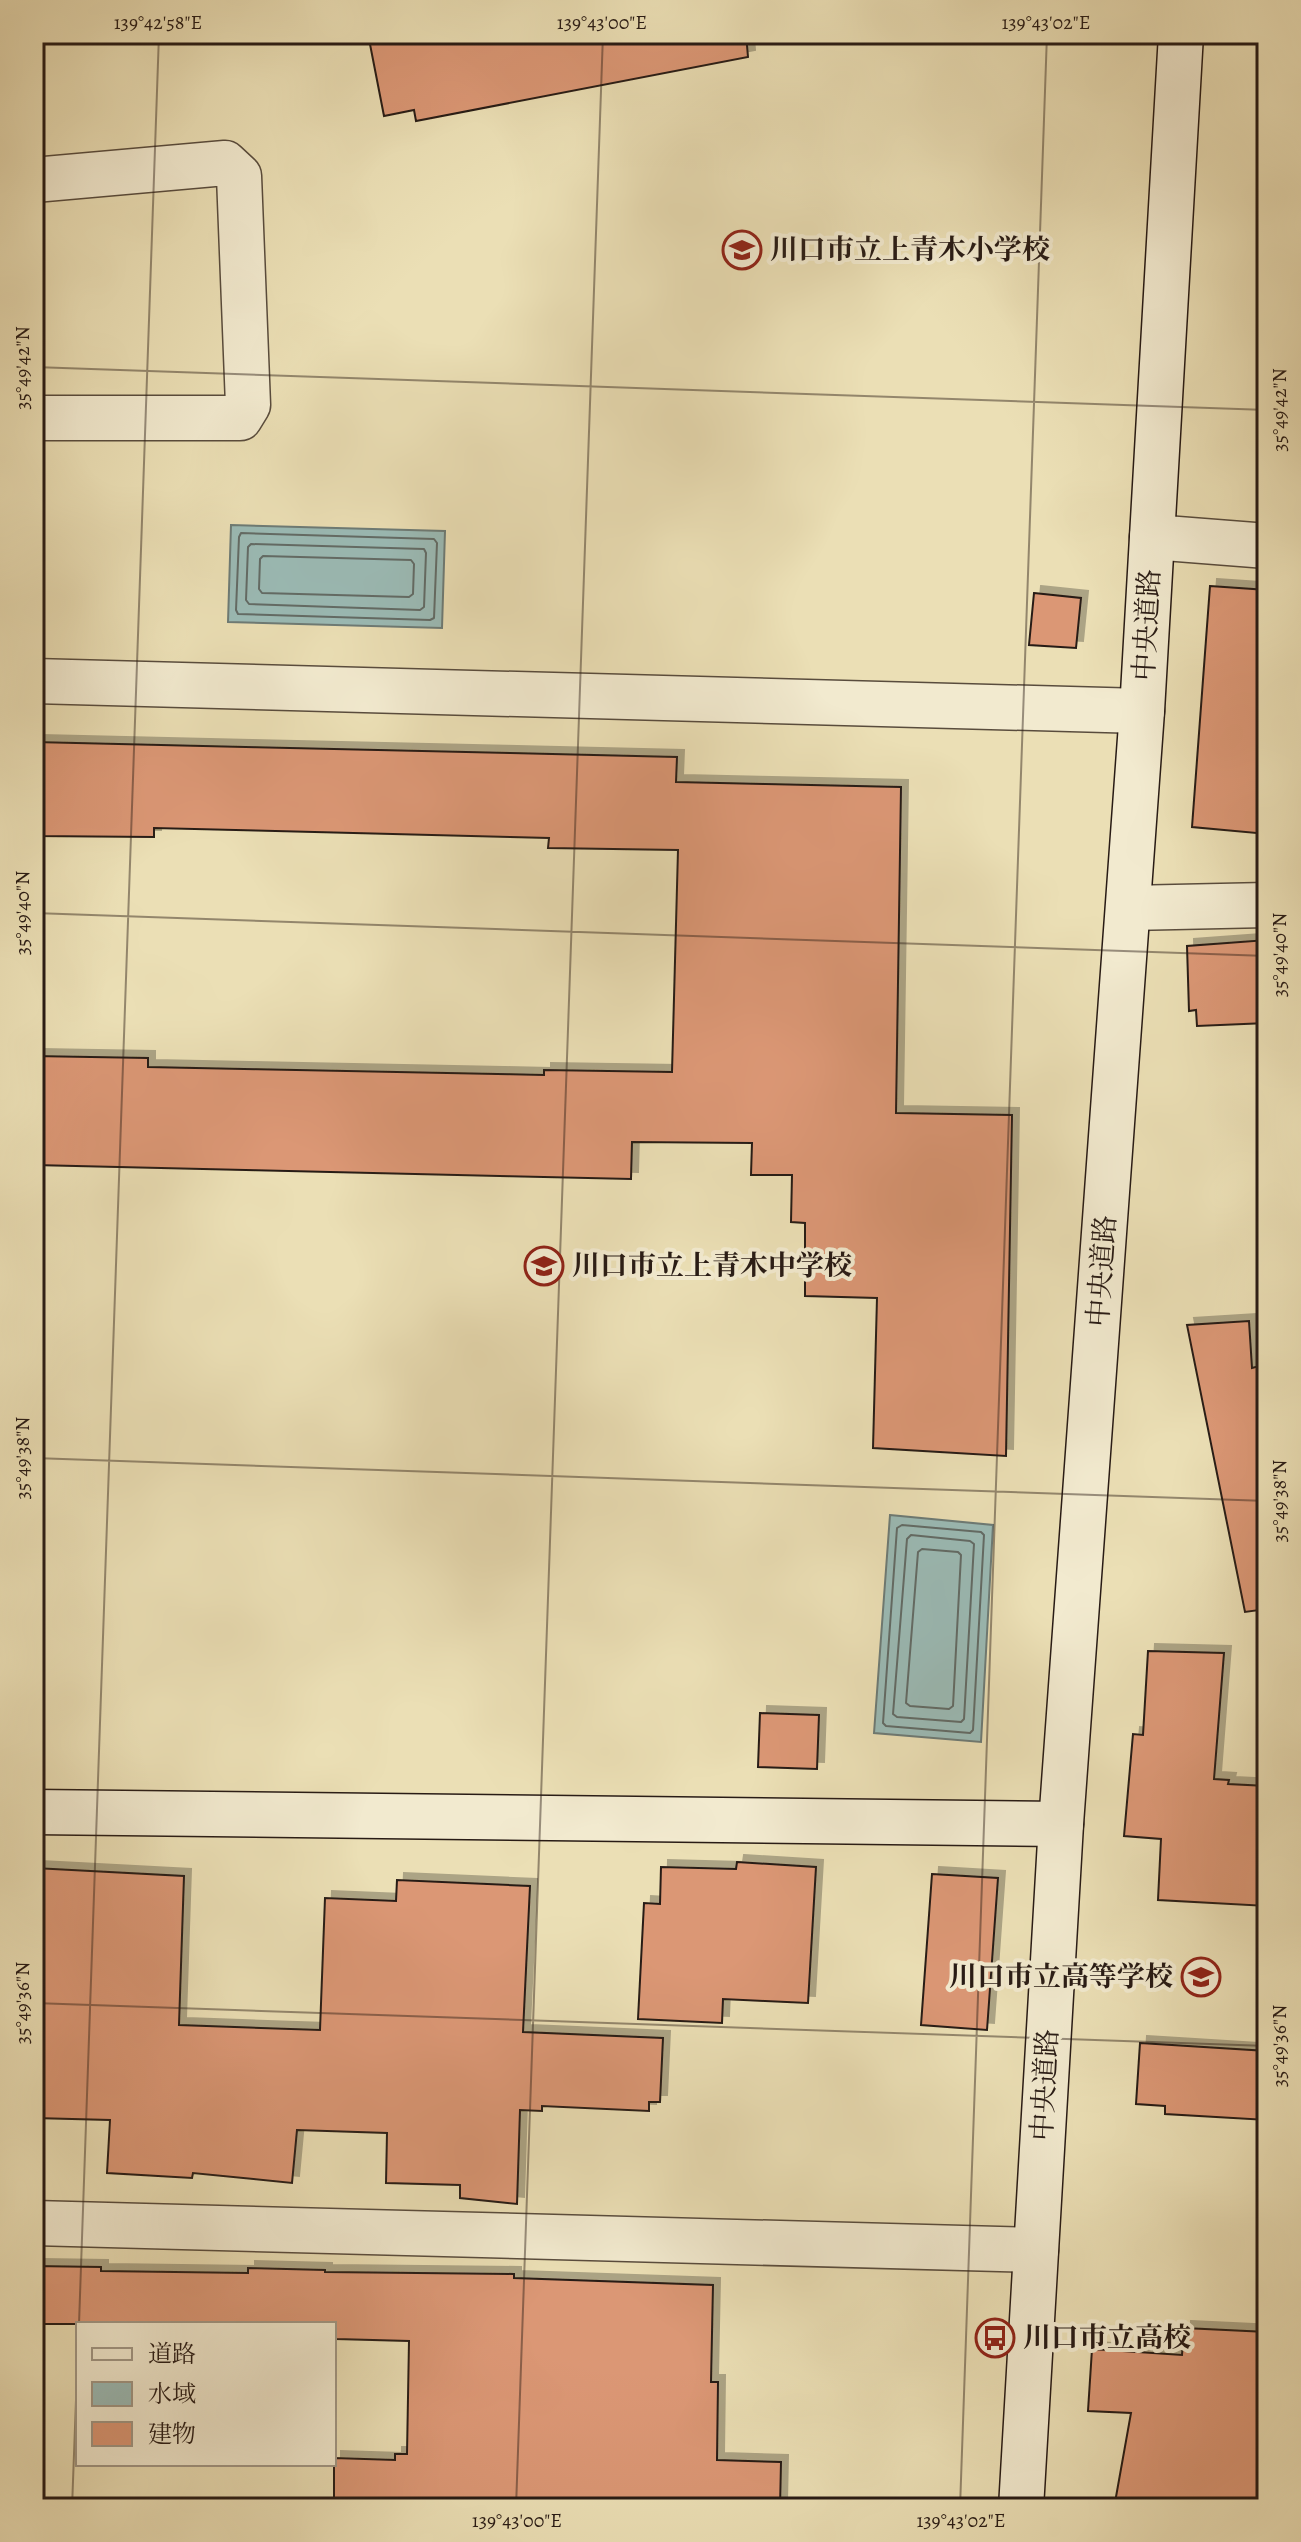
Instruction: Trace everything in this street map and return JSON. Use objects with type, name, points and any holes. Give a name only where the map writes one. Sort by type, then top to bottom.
[{"type":"street","name":"中央道路","points":[[1021,2508],[1061,1824],[1142,711],[1181,34]]},
{"type":"street","points":[[34,180],[225,163],[239,176],[248,405],[240,418],[34,418]]},
{"type":"street","points":[[1152,537],[1267,546]]},
{"type":"street","points":[[34,681],[1142,711]]},
{"type":"street","points":[[1129,908],[1267,905]]},
{"type":"street","points":[[34,1812],[1061,1824]]},
{"type":"street","points":[[34,2223],[1036,2250]]},
{"type":"water","points":[[231,525],[445,531],[442,628],[228,622]]},
{"type":"water","points":[[890,1515],[993,1525],[981,1742],[874,1733]]},
{"type":"building","points":[[368,34],[746,34],[748,57],[416,121],[414,110],[384,116]]},
{"type":"building","points":[[1210,586],[1267,590],[1267,834],[1192,827]]},
{"type":"building","points":[[1034,593],[1081,598],[1076,648],[1029,645]]},
{"type":"building","points":[[34,742],[677,757],[676,782],[901,787],[896,1113],[1012,1115],[1006,1456],[873,1448],[877,1298],[805,1296],[805,1223],[791,1222],[792,1175],[751,1175],[752,1143],[632,1142],[631,1179],[34,1165],[34,1056],[148,1058],[148,1067],[544,1075],[544,1070],[672,1072],[678,850],[548,848],[549,838],[154,828],[154,837],[34,836]]},
{"type":"building","points":[[1267,940],[1267,1023],[1197,1026],[1196,1010],[1189,1011],[1187,946]]},
{"type":"building","points":[[1249,1321],[1252,1368],[1267,1364],[1267,1609],[1245,1612],[1187,1325]]},
{"type":"building","points":[[1148,1651],[1224,1653],[1214,1779],[1229,1780],[1228,1784],[1267,1786],[1267,1906],[1158,1900],[1161,1839],[1124,1836],[1133,1734],[1143,1735]]},
{"type":"building","points":[[760,1713],[819,1715],[817,1769],[758,1767]]},
{"type":"building","points":[[737,1862],[816,1867],[808,2003],[723,1999],[722,2023],[638,2019],[644,1903],[660,1904],[661,1867],[736,1869]]},
{"type":"building","points":[[34,1868],[184,1876],[179,2025],[320,2030],[325,1898],[396,1901],[397,1880],[530,1886],[523,2032],[663,2038],[660,2102],[649,2102],[649,2111],[542,2106],[542,2111],[520,2110],[517,2204],[460,2198],[460,2185],[386,2183],[387,2133],[297,2130],[292,2183],[193,2173],[192,2178],[107,2173],[110,2120],[34,2118]]},
{"type":"building","points":[[932,1874],[998,1878],[987,2030],[921,2025]]},
{"type":"building","points":[[1140,2043],[1267,2051],[1267,2120],[1165,2114],[1165,2106],[1136,2104]]},
{"type":"building","points":[[34,2266],[101,2267],[101,2271],[248,2273],[248,2268],[514,2274],[514,2278],[713,2285],[711,2382],[718,2382],[717,2460],[781,2462],[780,2508],[334,2508],[336,2458],[395,2460],[395,2454],[407,2454],[409,2341],[336,2339],[336,2322],[34,2324]]},
{"type":"building","points":[[1184,2328],[1267,2332],[1267,2508],[1114,2508],[1131,2413],[1088,2411],[1092,2349],[1182,2355]]},
{"type":"place","name":"川口市立上青木小学校","points":[[742,250]]},
{"type":"place","name":"川口市立上青木中学校","points":[[544,1266]]},
{"type":"place","name":"川口市立高等学校","points":[[1201,1977]]},
{"type":"place","name":"川口市立高校","points":[[995,2338]]}]
